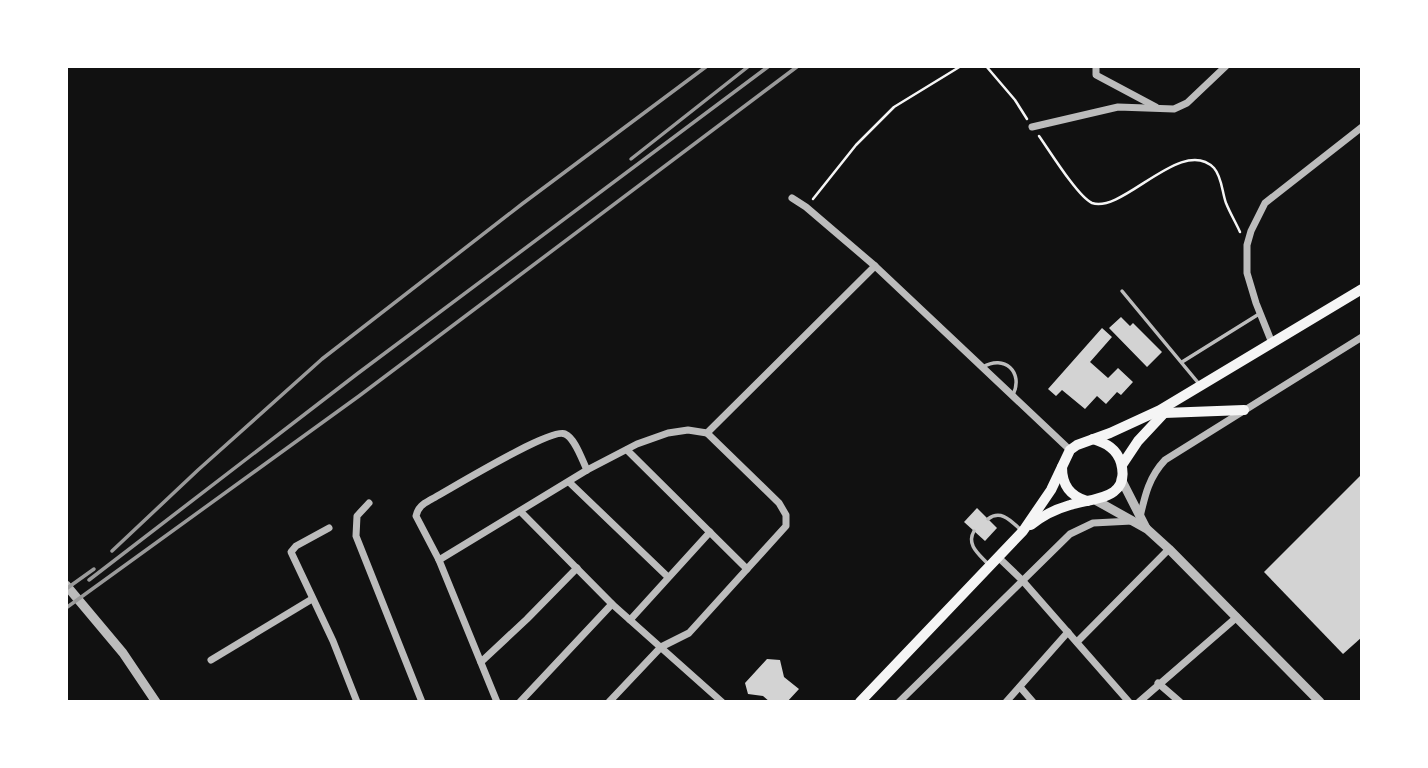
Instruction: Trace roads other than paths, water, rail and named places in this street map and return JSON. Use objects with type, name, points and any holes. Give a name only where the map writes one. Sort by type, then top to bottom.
[{"type":"main road","points":[[860,702],[1023,531],[1038,511],[1070,450],[1144,419],[1202,387],[1362,289]]},
{"type":"main road","points":[[1023,531],[1054,511],[1112,493],[1121,479],[1122,465],[1138,441],[1175,401]]},
{"type":"main road","points":[[1164,413],[1244,410]]},
{"type":"main road","points":[[1093,439],[1112,448],[1122,465]]},
{"type":"main road","points":[[1062,467],[1065,485],[1079,498],[1093,501]]},
{"type":"street","points":[[1096,66],[1096,75],[1160,109]]},
{"type":"street","points":[[1032,127],[1118,107],[1174,109],[1187,103],[1226,66]]},
{"type":"street","points":[[1272,343],[1259,314],[1247,273],[1247,246],[1251,231],[1265,203],[1362,127]]},
{"type":"street","points":[[792,198],[875,266],[1070,450]]},
{"type":"street","points":[[707,433],[875,266]]},
{"type":"street","points":[[1136,519],[1147,485],[1165,460],[1362,337]]},
{"type":"street","points":[[439,560],[587,470],[627,450],[668,433],[688,430],[707,433],[779,503],[786,515],[786,526],[689,633],[661,648],[609,702]]},
{"type":"street","points":[[497,702],[439,560],[416,516],[421,505],[538,439],[559,433],[566,434],[571,439],[587,470]]},
{"type":"street","points":[[627,450],[747,569]]},
{"type":"street","points":[[1121,479],[1136,519]]},
{"type":"street","points":[[569,482],[668,577]]},
{"type":"street","points":[[1093,501],[1136,519],[1320,702]]},
{"type":"street","points":[[369,503],[357,516],[356,536],[422,702]]},
{"type":"street","points":[[521,512],[612,604],[722,702]]},
{"type":"street","points":[[899,702],[1063,539],[1077,529],[1102,522],[1136,519]]},
{"type":"street","points":[[330,528],[296,546],[291,552],[333,641],[357,702]]},
{"type":"street","points":[[630,620],[710,532]]},
{"type":"street","points":[[1077,642],[1169,549]]},
{"type":"street","points":[[994,561],[1022,580],[1129,702]]},
{"type":"street","points":[[481,663],[577,568]]},
{"type":"street","points":[[66,585],[123,653],[156,702]]},
{"type":"street","points":[[211,660],[312,599]]},
{"type":"street","points":[[520,702],[612,604]]},
{"type":"street","points":[[1139,702],[1237,617]]},
{"type":"street","points":[[1006,702],[1068,632]]},
{"type":"street","points":[[1158,683],[1180,702]]},
{"type":"street","points":[[1020,687],[1033,702]]},
{"type":"street","points":[[906,694],[914,702]]},
{"type":"lane","points":[[1122,291],[1202,387]]},
{"type":"lane","points":[[1182,362],[1259,314]]},
{"type":"lane","points":[[983,367],[990,362],[999,362],[1014,370],[1017,387],[1012,395]]},
{"type":"lane","points":[[988,519],[995,514],[1003,515],[1023,531]]},
{"type":"lane","points":[[974,531],[972,546],[994,561]]},
{"type":"railway","points":[[112,551],[322,359],[522,204],[707,66]]},
{"type":"railway","points":[[631,159],[749,66]]},
{"type":"railway","points":[[89,580],[357,374],[769,66]]},
{"type":"railway","points":[[66,608],[359,396],[798,66]]},
{"type":"railway","points":[[66,589],[94,569]]}]
